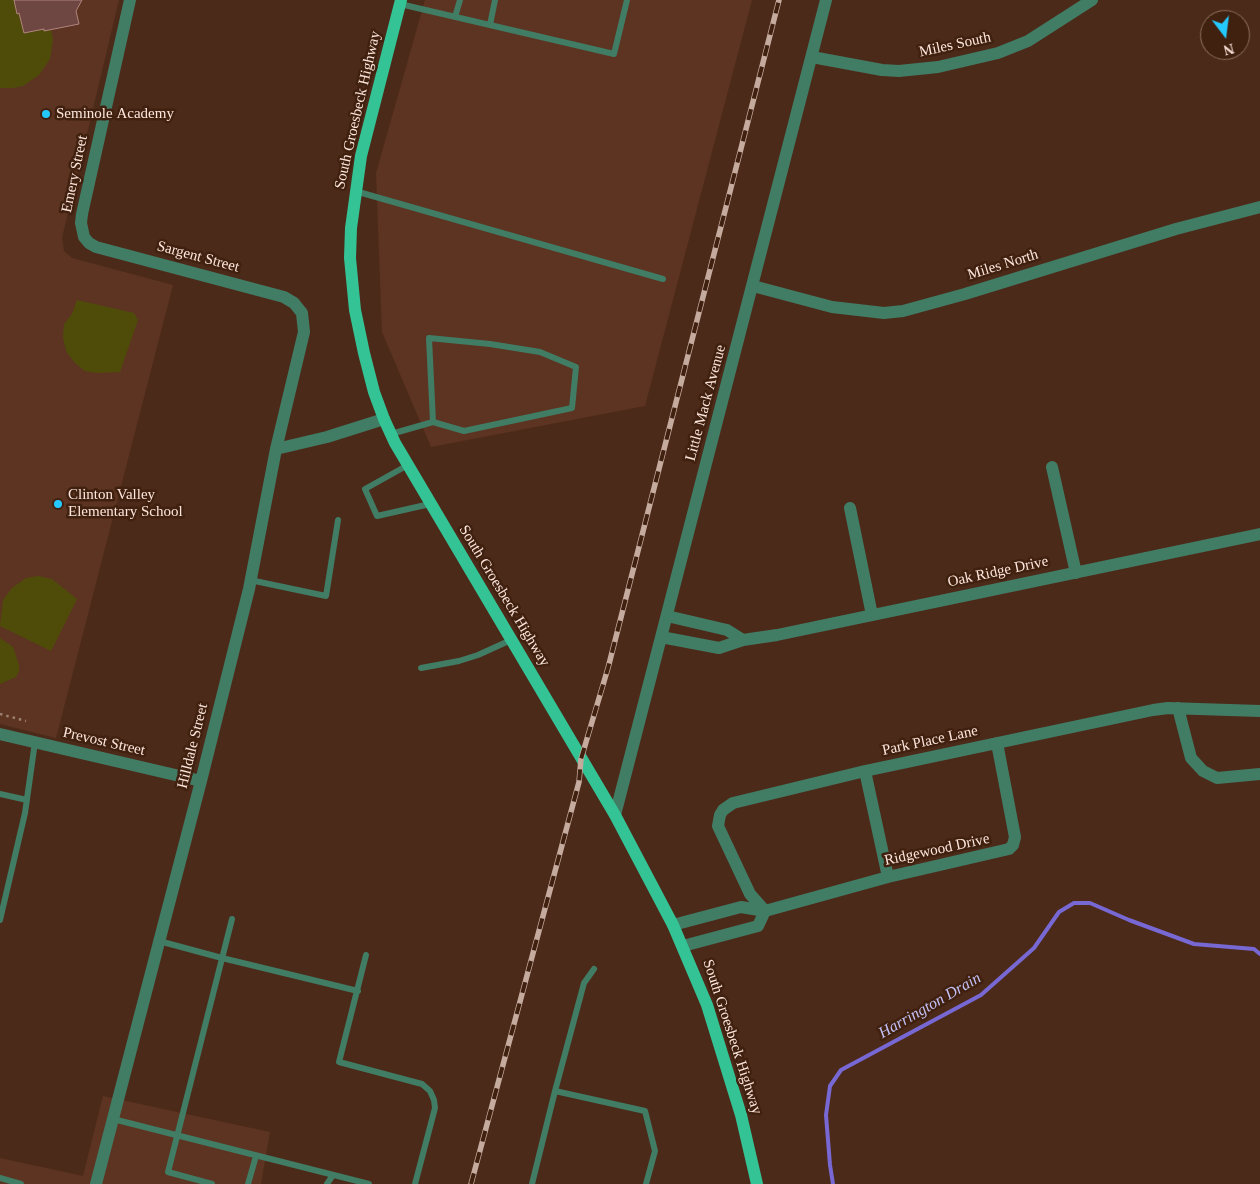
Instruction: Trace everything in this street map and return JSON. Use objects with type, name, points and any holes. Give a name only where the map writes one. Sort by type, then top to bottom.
[{"type":"main road","name":"South Groesbeck Highway","points":[[400,2],[361,156],[351,228],[352,285],[364,353],[374,392],[384,419],[408,465],[615,815],[674,925],[707,1006],[741,1115],[756,1184]]},
{"type":"street","name":"Emery Street","points":[[84,237],[81,223],[82,214],[130,0]]},
{"type":"street","name":"Little Mack Avenue","points":[[615,815],[826,0]]},
{"type":"street","name":"Miles South","points":[[812,57],[882,70],[899,71],[938,67],[998,53],[1028,41],[1092,0]]},
{"type":"street","name":"Miles North","points":[[753,286],[832,307],[884,313],[903,311],[965,294],[1176,229],[1260,206]]},
{"type":"street","name":"Sargent Street","points":[[84,237],[88,243],[96,246],[284,297],[294,303],[302,313]]},
{"type":"street","name":"Hilldale Street","points":[[96,1184],[201,781],[250,580],[276,449],[304,332],[302,313]]},
{"type":"street","points":[[276,449],[327,437],[384,419]]},
{"type":"street","points":[[1052,467],[1076,573]]},
{"type":"street","points":[[850,508],[872,615]]},
{"type":"street","name":"Oak Ridge Drive","points":[[661,637],[718,648],[743,640],[777,635],[1260,534]]},
{"type":"street","points":[[667,616],[727,630],[743,640]]},
{"type":"street","points":[[1178,708],[1191,758],[1203,771],[1217,778],[1260,774]]},
{"type":"street","name":"Park Place Lane","points":[[765,911],[750,894],[718,826],[720,815],[733,803],[865,771],[1153,710],[1178,708],[1260,711]]},
{"type":"street","name":"Prevost Street","points":[[0,734],[201,781]]},
{"type":"street","name":"Ridgewood Drive","points":[[674,925],[741,907],[765,911],[888,877],[1004,852],[1013,845],[1015,837],[997,744]]},
{"type":"street","points":[[865,771],[888,877]]},
{"type":"street","points":[[683,946],[758,926],[765,911]]},
{"type":"lane","points":[[455,17],[460,0]]},
{"type":"lane","points":[[490,25],[496,0]]},
{"type":"lane","points":[[400,2],[455,17],[614,54],[628,0]]},
{"type":"lane","points":[[355,191],[663,279]]},
{"type":"lane","points":[[392,434],[433,422],[464,431],[572,408],[576,367],[540,352],[490,344],[429,338],[433,422]]},
{"type":"lane","points":[[408,465],[364,490],[377,516],[430,504]]},
{"type":"lane","points":[[250,580],[326,596],[338,520]]},
{"type":"lane","points":[[421,668],[459,661],[478,655],[511,640]]},
{"type":"lane","points":[[0,920],[27,800],[35,742]]},
{"type":"lane","points":[[0,794],[27,800]]},
{"type":"lane","points":[[212,1184],[168,1172],[232,919]]},
{"type":"lane","points":[[159,941],[358,991]]},
{"type":"lane","points":[[366,955],[339,1062],[422,1084],[430,1091],[435,1108],[415,1184]]},
{"type":"lane","points":[[532,1184],[584,983],[594,969]]},
{"type":"lane","points":[[555,1092],[645,1111],[656,1151],[646,1184]]},
{"type":"lane","points":[[113,1120],[333,1175],[352,1182],[369,1184]]},
{"type":"lane","points":[[248,1184],[256,1156]]},
{"type":"lane","points":[[327,1184],[333,1175]]},
{"type":"lane","points":[[0,1178],[21,1184]]},
{"type":"path","points":[[0,714],[26,721]]},
{"type":"shaded area","name":"Clinton Valley Elementary School","points":[[0,0],[119,0],[62,238],[64,251],[72,258],[173,285],[56,738],[0,724]]},
{"type":"shaded area","points":[[0,0],[14,0],[24,33],[44,29],[45,31],[51,30],[53,39],[50,59],[39,75],[23,86],[0,88]]},
{"type":"shaded area","points":[[425,0],[752,0],[645,406],[431,447],[382,332],[376,173]]},
{"type":"shaded area","points":[[77,300],[134,313],[138,320],[120,372],[97,373],[85,371],[75,363],[66,351],[63,337],[64,324],[72,314]]},
{"type":"shaded area","points":[[38,576],[52,579],[77,599],[51,651],[0,626],[3,600],[12,588],[26,578]]},
{"type":"shaded area","points":[[0,638],[13,647],[19,671],[16,677],[0,684]]},
{"type":"shaded area","points":[[103,1096],[270,1132],[261,1184],[0,1184],[0,1158],[83,1176]]},
{"type":"building","points":[[14,0],[82,0],[76,11],[79,24],[24,33]]},
{"type":"waterway","name":"Harrington Drain","points":[[833,1184],[826,1115],[830,1086],[841,1070],[981,995],[1034,948],[1059,912],[1074,903],[1090,903],[1129,920],[1194,944],[1254,949],[1260,954]]},
{"type":"railway","points":[[471,1184],[579,782],[581,759],[608,668],[779,0]]},
{"type":"place","name":"Seminole Academy","points":[[46,114]]},
{"type":"place","name":"Clinton Valley Elementary School","points":[[58,504]]}]
